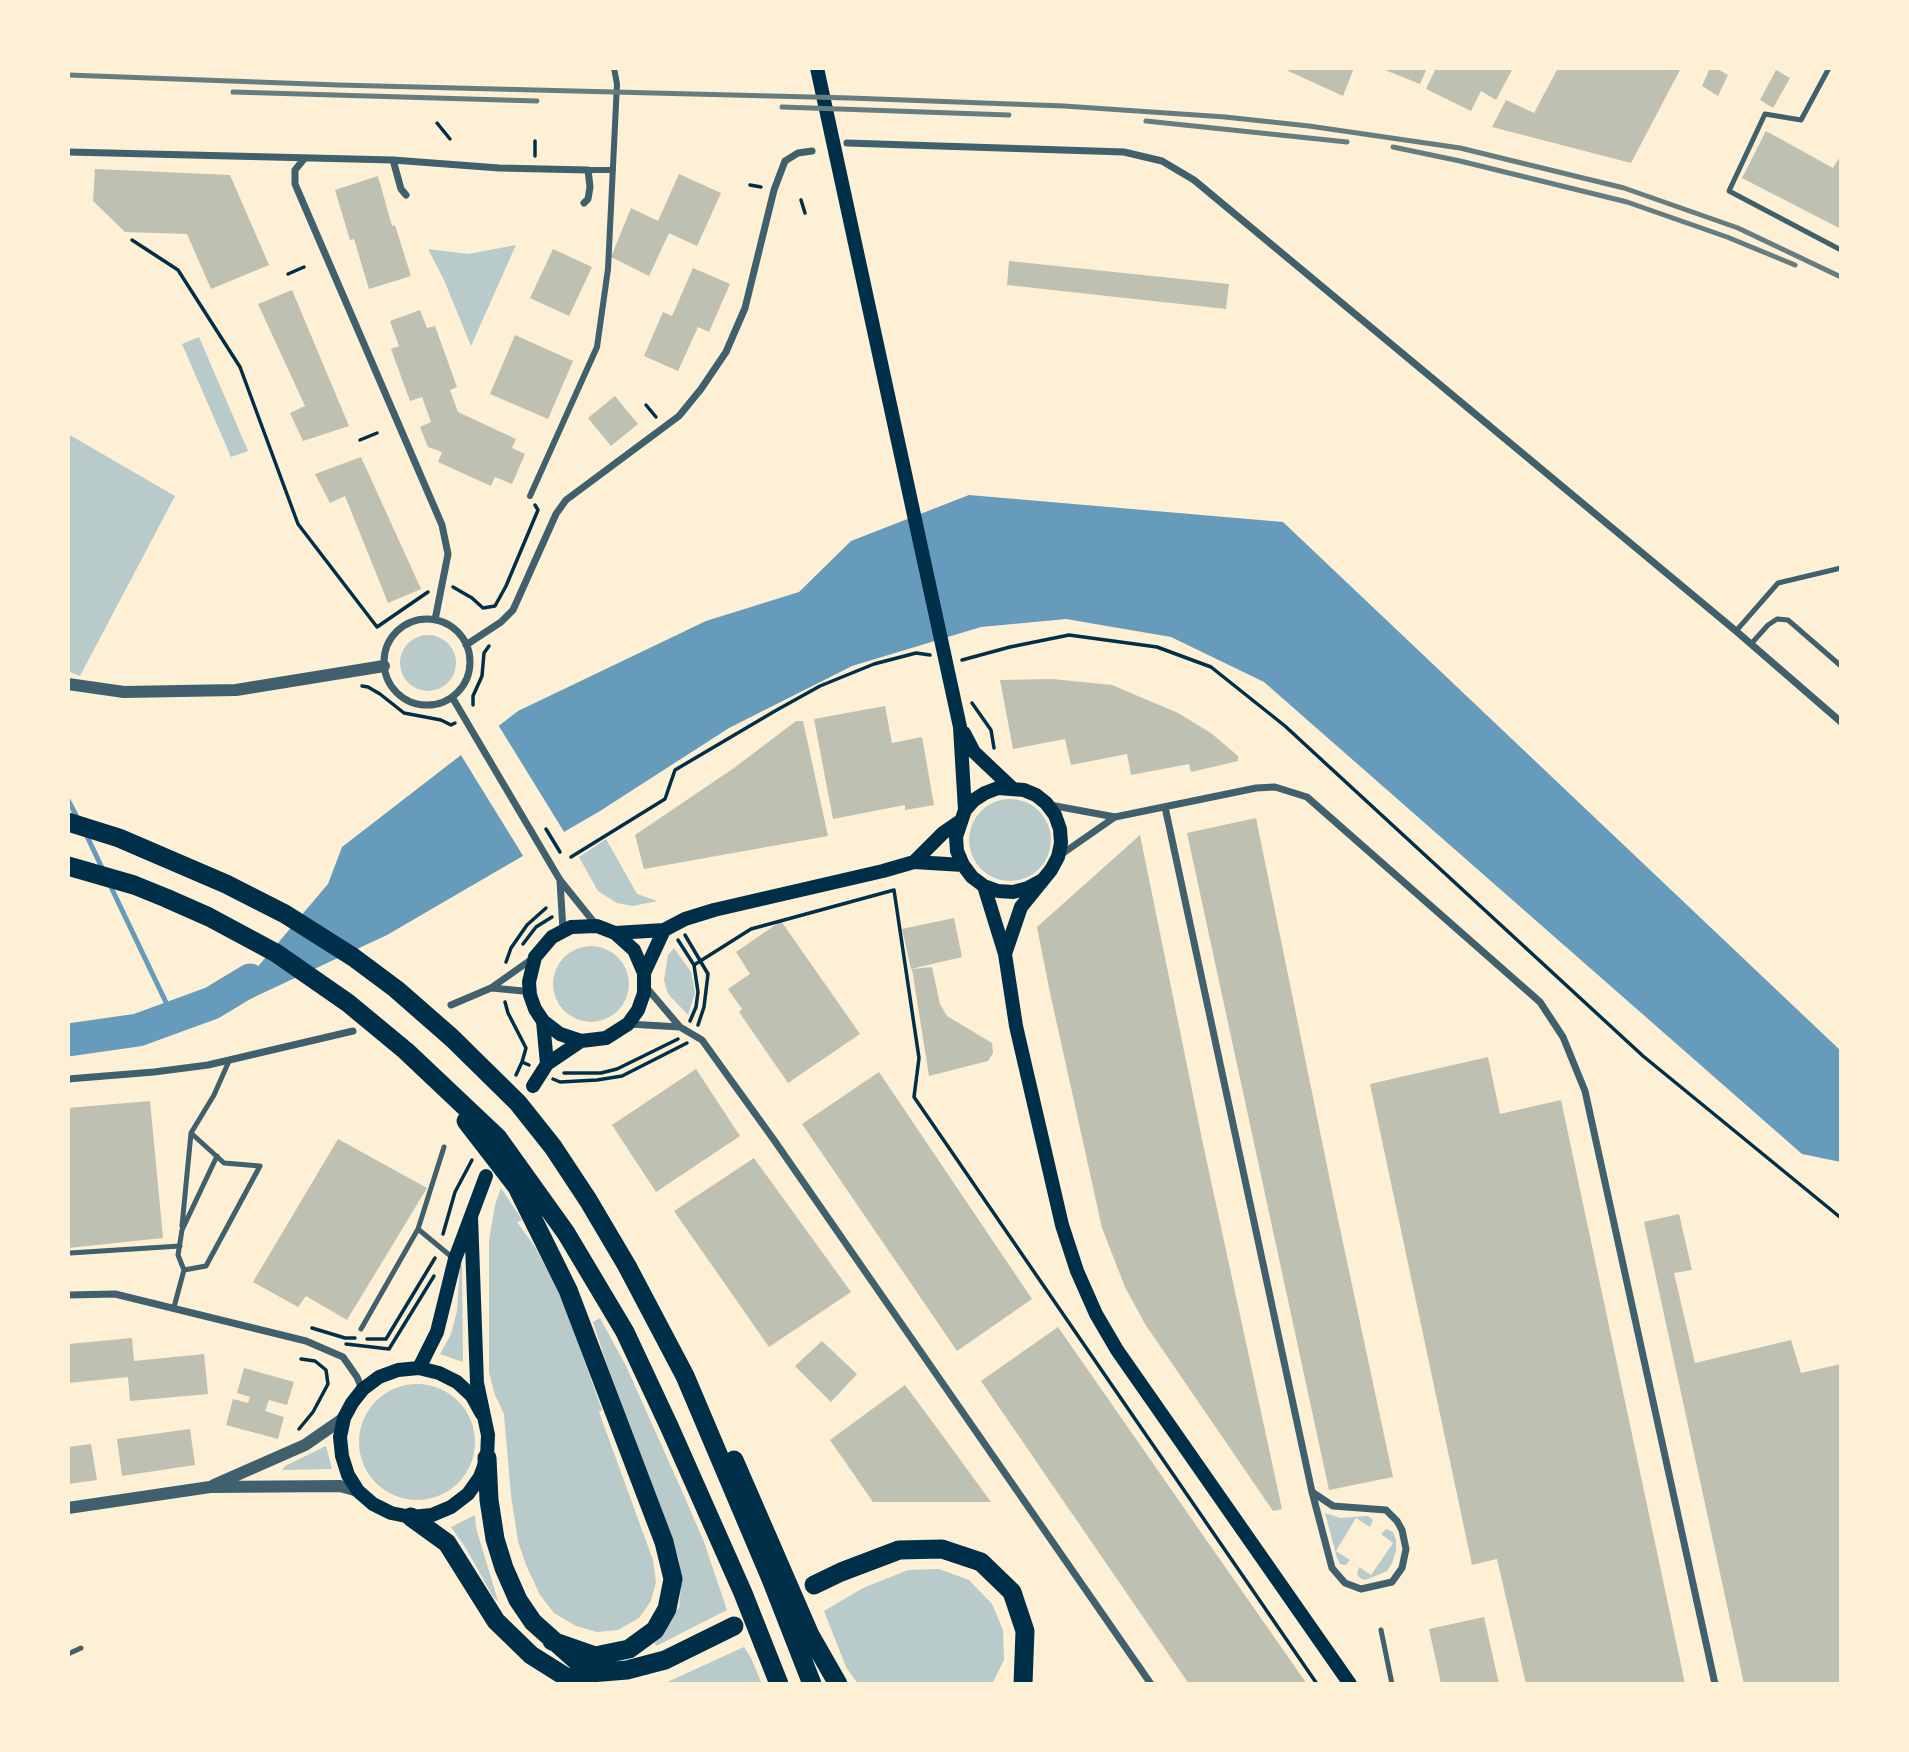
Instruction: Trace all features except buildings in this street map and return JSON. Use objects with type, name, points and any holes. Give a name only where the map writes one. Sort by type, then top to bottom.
[{"type":"highway","points":[[68,822],[130,843],[226,884],[285,914],[354,957],[396,989],[485,1069],[518,1103],[553,1147],[627,1266],[685,1376],[777,1575],[801,1634],[812,1684]]},
{"type":"highway","points":[[68,866],[156,894],[209,917],[265,947],[348,1003],[406,1051],[498,1138],[566,1233],[625,1332],[743,1593],[779,1684]]},
{"type":"highway","points":[[406,1051],[517,1187],[568,1290],[664,1542],[673,1579],[667,1608],[655,1630],[629,1649],[595,1656],[552,1641]]},
{"type":"highway","points":[[487,1458],[489,1500],[495,1539],[504,1568],[533,1622],[584,1679]]},
{"type":"highway","points":[[411,1517],[447,1543],[496,1621],[531,1655],[584,1679],[664,1660],[734,1626]]},
{"type":"highway","points":[[814,1585],[899,1550],[942,1549],[981,1562],[1012,1592],[1025,1631],[1023,1674],[1008,1684]]},
{"type":"highway","points":[[801,1634],[838,1684]]},
{"type":"main road","points":[[817,68],[960,727],[962,816],[956,836],[957,851],[962,865],[984,886],[1013,892],[1041,881]]},
{"type":"main road","points":[[960,727],[974,752],[1011,787],[1036,795],[1046,803],[1055,815],[1059,829],[1061,843],[1058,857],[1051,870],[1021,907],[1005,954]]},
{"type":"main road","points":[[914,862],[985,793],[1011,787]]},
{"type":"main road","points":[[615,933],[664,930],[685,919],[714,910],[914,862],[962,865]]},
{"type":"main road","points":[[984,886],[1005,954],[1016,1026],[1062,1225],[1077,1271],[1096,1314],[1117,1350],[1350,1684]]},
{"type":"main road","points":[[644,979],[634,950],[615,933],[597,926],[580,926],[563,930],[552,937],[535,957],[531,970],[530,995],[543,1021],[560,1034],[581,1041],[606,1038],[628,1024],[638,1010],[644,979],[664,930]]},
{"type":"main road","points":[[543,1021],[552,1068]]},
{"type":"main road","points":[[533,1086],[581,1041]]},
{"type":"main road","points":[[419,1368],[437,1332],[456,1259],[486,1176]]},
{"type":"main road","points":[[471,1216],[477,1383],[488,1436],[487,1458],[480,1478],[468,1494],[451,1507],[432,1515],[411,1517],[391,1513],[373,1504],[358,1491],[348,1475],[340,1437],[344,1418],[363,1390],[379,1377],[398,1370],[419,1368],[439,1373],[457,1382],[472,1396],[482,1414]]},
{"type":"street","points":[[530,496],[597,347],[608,269],[617,84],[614,68]]},
{"type":"street","points":[[847,143],[1124,152],[1161,161],[1194,180],[1736,631],[1841,722]]},
{"type":"street","points":[[466,645],[501,622],[513,610],[556,514],[566,500],[679,416],[701,389],[726,352],[745,307],[774,190],[785,161],[798,153],[812,151]]},
{"type":"street","points":[[69,152],[393,160],[499,168],[613,170]]},
{"type":"street","points":[[304,159],[295,170],[295,184],[442,525],[447,554],[436,620]]},
{"type":"street","points":[[393,160],[401,189],[406,195]]},
{"type":"street","points":[[584,203],[588,199],[590,187],[588,170]]},
{"type":"street","points":[[424,619],[436,620],[454,629],[466,645],[470,659],[468,674],[462,687],[452,697],[441,703],[415,704],[394,690],[384,666],[388,644],[402,627],[424,619]]},
{"type":"street","points":[[68,684],[124,692],[236,690],[384,666]]},
{"type":"street","points":[[452,697],[560,880],[597,926]]},
{"type":"street","points":[[1046,803],[1073,811],[1115,817],[1256,788],[1275,787],[1307,797],[1540,1002],[1563,1037],[1585,1091],[1715,1684]]},
{"type":"street","points":[[1165,807],[1312,1492],[1332,1568],[1345,1583],[1361,1589],[1392,1582],[1402,1568],[1406,1549],[1397,1521],[1386,1510],[1333,1506],[1312,1492]]},
{"type":"street","points":[[1058,857],[1115,817]]},
{"type":"street","points":[[560,880],[563,930]]},
{"type":"street","points":[[451,1005],[491,988],[535,957]]},
{"type":"street","points":[[644,979],[680,1027],[702,1040],[750,1106],[1151,1684]]},
{"type":"street","points":[[491,988],[523,991],[530,995]]},
{"type":"street","points":[[628,1024],[680,1027]]},
{"type":"street","points":[[68,1079],[154,1072],[229,1061],[353,1031]]},
{"type":"street","points":[[68,1294],[116,1294],[306,1341],[331,1351],[348,1363],[363,1390]]},
{"type":"street","points":[[210,1487],[305,1445],[344,1418]]},
{"type":"street","points":[[68,1508],[210,1487],[340,1486],[358,1491]]},
{"type":"lane","points":[[1829,68],[1801,120],[1765,114],[1729,191],[1841,250]]},
{"type":"lane","points":[[1736,631],[1778,583],[1841,568]]},
{"type":"lane","points":[[1751,644],[1777,619],[1788,620],[1841,666]]},
{"type":"lane","points":[[174,1307],[184,1270],[178,1255],[191,1133],[214,1095],[229,1061]]},
{"type":"lane","points":[[184,1270],[206,1266],[260,1166],[224,1163],[191,1133]]},
{"type":"lane","points":[[361,1329],[418,1229],[444,1147]]},
{"type":"lane","points":[[182,1230],[216,1156]]},
{"type":"lane","points":[[418,1229],[456,1259]]},
{"type":"lane","points":[[70,1253],[180,1246]]},
{"type":"lane","points":[[1381,1630],[1392,1684]]},
{"type":"lane","points":[[68,1654],[81,1648]]},
{"type":"path","points":[[437,123],[450,139]]},
{"type":"path","points":[[534,158],[535,141]]},
{"type":"path","points":[[750,185],[761,187]]},
{"type":"path","points":[[801,200],[805,213]]},
{"type":"path","points":[[132,240],[178,270],[206,313],[240,367],[298,524],[377,627],[428,592]]},
{"type":"path","points":[[288,274],[304,267]]},
{"type":"path","points":[[646,405],[656,417]]},
{"type":"path","points":[[360,440],[377,433]]},
{"type":"path","points":[[444,584],[472,598],[483,608],[495,606],[538,510],[530,496]]},
{"type":"path","points":[[952,658],[964,660],[1069,635],[1157,647],[1211,667],[1285,726],[1643,1056],[1841,1218]]},
{"type":"path","points":[[474,711],[473,696],[482,676],[484,653],[497,640]]},
{"type":"path","points":[[571,857],[665,799],[675,770],[820,686],[874,664],[916,653],[940,657]]},
{"type":"path","points":[[969,700],[991,730],[996,758]]},
{"type":"path","points":[[556,844],[562,855]]},
{"type":"path","points":[[694,965],[751,929],[894,890],[919,1058],[914,1097],[1317,1684]]},
{"type":"path","points":[[505,963],[527,925],[546,908]]},
{"type":"path","points":[[679,941],[694,965],[698,992],[691,1019]]},
{"type":"path","points":[[552,1068],[601,1073],[617,1069],[677,1040]]},
{"type":"path","points":[[531,1046],[531,1054]]},
{"type":"path","points":[[292,1436],[313,1412],[328,1384],[326,1370],[315,1361],[302,1359]]},
{"type":"shaded area","points":[[516,245],[471,346],[428,249],[468,254]]},
{"type":"shaded area","points":[[199,337],[248,451],[231,457],[182,344]]},
{"type":"shaded area","points":[[68,434],[175,496],[80,676],[68,671]]},
{"type":"shaded area","points":[[422,635],[434,635],[444,639],[452,647],[456,663],[452,679],[444,687],[434,691],[422,691],[412,687],[404,679],[400,669],[400,657],[404,647],[412,639]]},
{"type":"shaded area","points":[[1010,799],[1026,802],[1039,811],[1048,824],[1051,840],[1048,856],[1039,869],[1026,878],[1010,881],[994,878],[981,869],[972,856],[969,840],[972,824],[981,811],[994,802]]},
{"type":"shaded area","points":[[606,839],[637,894],[657,901],[633,906],[617,903],[598,891],[579,857]]},
{"type":"shaded area","points":[[584,946],[598,946],[612,952],[623,963],[629,984],[626,999],[618,1011],[598,1022],[584,1022],[570,1016],[559,1005],[553,991],[553,977],[559,963],[570,952]]},
{"type":"shaded area","points":[[674,948],[691,972],[693,981],[695,993],[688,1015],[668,994],[664,980],[668,955]]},
{"type":"shaded area","points":[[501,1188],[522,1220],[517,1222],[535,1247],[568,1315],[602,1410],[599,1412],[653,1560],[656,1582],[651,1601],[639,1618],[618,1630],[597,1632],[576,1626],[554,1613],[540,1595],[518,1541],[504,1414],[489,1373],[489,1241]]},
{"type":"shaded area","points":[[462,1264],[463,1362],[440,1354],[451,1334],[457,1311]]},
{"type":"shaded area","points":[[600,1318],[626,1366],[682,1491],[704,1542],[727,1610],[656,1646],[655,1643],[679,1607],[679,1560],[605,1359],[593,1322]]},
{"type":"shaded area","points":[[417,1384],[439,1388],[458,1401],[471,1420],[475,1442],[471,1464],[458,1483],[439,1496],[417,1500],[395,1496],[376,1483],[363,1464],[359,1442],[363,1420],[376,1401],[395,1388]]},
{"type":"shaded area","points":[[326,1446],[332,1469],[282,1470],[285,1466]]},
{"type":"shaded area","points":[[1325,1513],[1340,1518],[1368,1516],[1373,1520],[1370,1527],[1356,1518],[1336,1551],[1350,1560],[1346,1565],[1340,1564],[1337,1558]]},
{"type":"shaded area","points":[[475,1515],[476,1528],[498,1601],[451,1527]]},
{"type":"shaded area","points":[[1386,1529],[1393,1532],[1396,1540],[1392,1563],[1387,1571],[1365,1580],[1360,1578],[1357,1574],[1359,1567],[1371,1575],[1393,1543],[1381,1534]]},
{"type":"shaded area","points":[[939,1569],[969,1580],[992,1604],[1003,1630],[1004,1660],[992,1684],[858,1684],[846,1667],[824,1611],[863,1588],[908,1570]]},
{"type":"shaded area","points":[[744,1647],[762,1684],[663,1684]]},
{"type":"water","points":[[969,495],[1283,522],[1841,1051],[1841,1162],[1802,1154],[1264,682],[1171,637],[1066,619],[981,627],[852,666],[729,728],[600,811],[387,935],[233,1007],[187,999],[255,970],[328,884],[342,847],[518,711],[706,621],[799,592],[851,541]]},
{"type":"pier","points":[[497,723],[566,835],[525,859],[459,752]]},
{"type":"waterway","points":[[68,800],[78,819]]},
{"type":"waterway","points":[[86,834],[103,870]]},
{"type":"waterway","points":[[110,885],[173,1017]]},
{"type":"waterway","points":[[68,1040],[138,1030],[212,1003],[250,980]]},
{"type":"railway","points":[[68,75],[1064,106],[1225,117],[1309,126],[1460,148],[1624,188],[1738,228],[1841,277]]},
{"type":"railway","points":[[233,92],[537,101]]},
{"type":"railway","points":[[782,107],[1009,115]]},
{"type":"railway","points":[[1146,121],[1347,142]]},
{"type":"railway","points":[[1393,147],[1627,202],[1727,237],[1795,265]]}]
